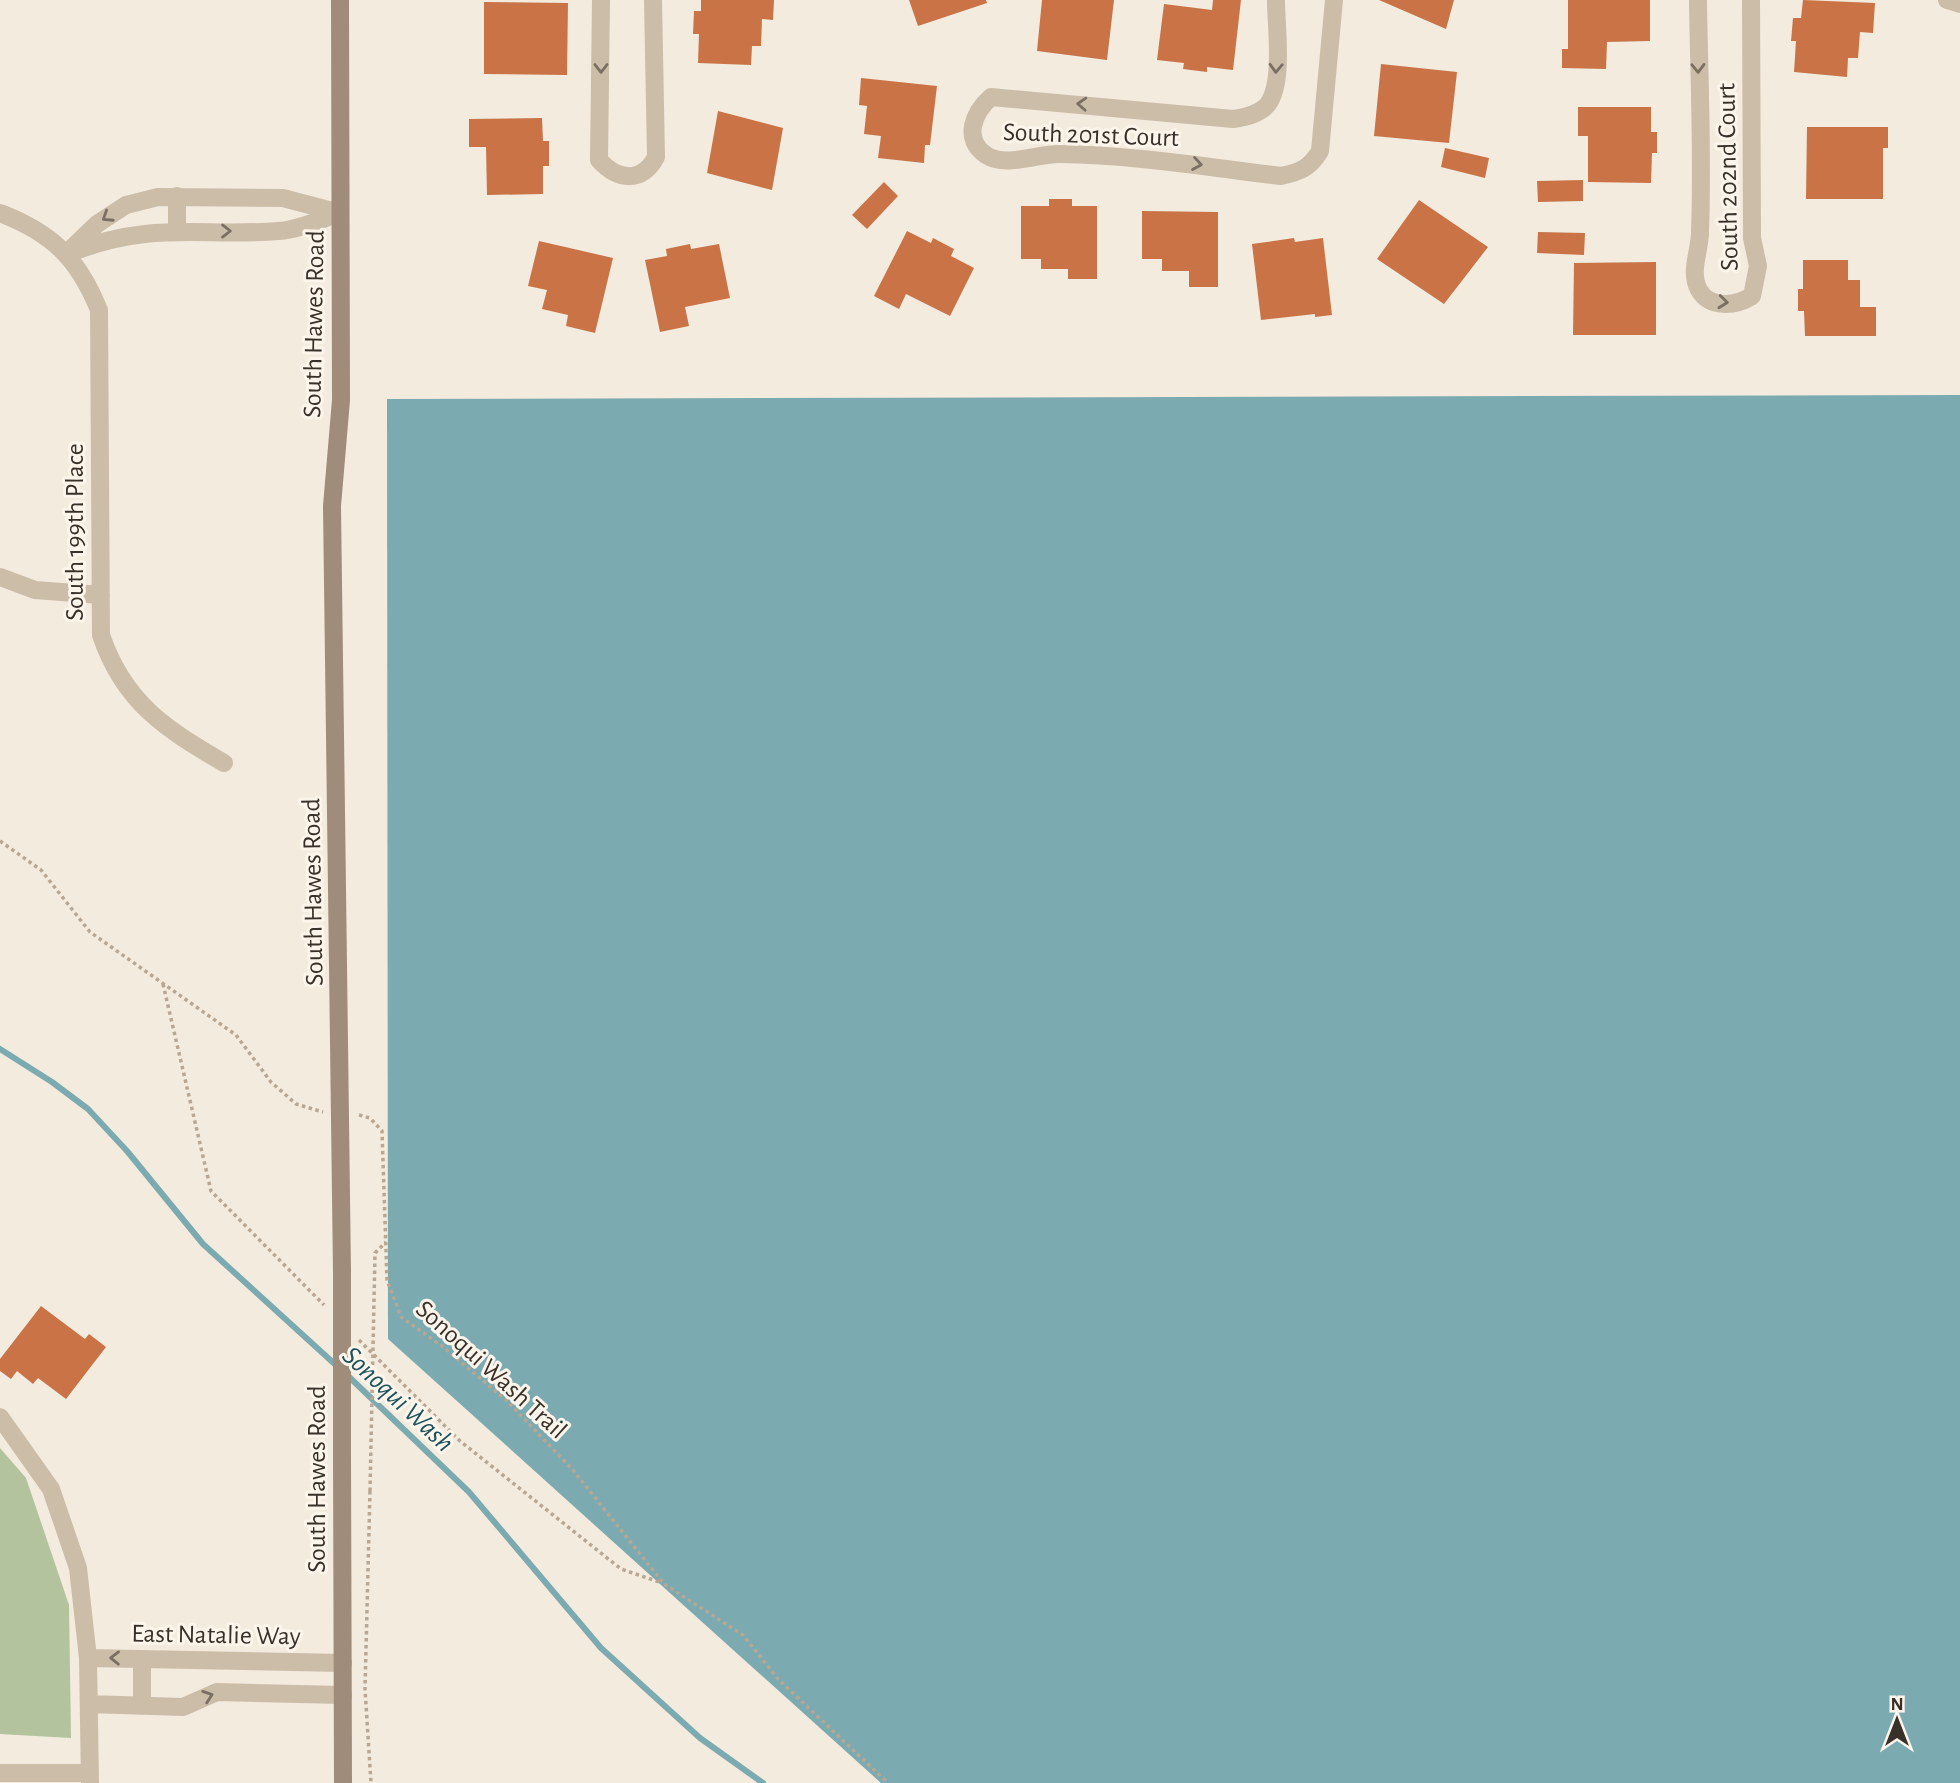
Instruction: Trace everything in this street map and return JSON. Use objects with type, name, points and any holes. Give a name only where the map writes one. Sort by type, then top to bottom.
[{"type":"main road","name":"South Hawes Road","points":[[340,0],[341,400],[332,506],[342,1272],[343,1783]]},
{"type":"street","points":[[601,0],[599,160],[608,170],[622,177],[640,176],[649,170],[656,157],[653,0]]},
{"type":"street","name":"South 201st Court","points":[[1276,0],[1276,77],[1273,93],[1259,112],[1233,120],[992,97],[981,106],[974,119],[972,133],[977,147],[997,160],[1045,154],[1119,155],[1281,176],[1300,172],[1312,164],[1320,151],[1334,0]]},
{"type":"street","name":"South 202nd Court","points":[[1698,0],[1700,235],[1694,276],[1700,291],[1708,299],[1719,303],[1740,303],[1752,296],[1757,280],[1752,238],[1751,0]]},
{"type":"street","points":[[1947,0],[1960,5]]},
{"type":"street","points":[[177,196],[177,231]]},
{"type":"street","points":[[66,254],[97,224],[126,205],[158,197],[283,198],[340,213]]},
{"type":"street","name":"South 199th Place","points":[[0,213],[32,225],[66,254],[86,279],[99,310],[101,635],[110,662],[125,685],[166,729],[225,763]]},
{"type":"street","points":[[66,254],[107,239],[177,231],[282,231],[340,213]]},
{"type":"street","points":[[0,577],[34,590],[101,595]]},
{"type":"street","points":[[0,1418],[51,1489],[78,1568],[88,1658],[90,1778],[0,1773]]},
{"type":"street","name":"East Natalie Way","points":[[88,1658],[343,1663]]},
{"type":"street","points":[[142,1659],[142,1706]]},
{"type":"street","points":[[89,1704],[183,1707],[217,1692],[343,1695]]},
{"type":"path","name":"Sonoqui Wash Trail","points":[[0,841],[41,870],[90,932],[236,1035],[271,1082],[296,1104],[315,1112],[340,1112],[370,1118],[382,1131],[387,1280],[401,1317],[442,1346],[506,1401],[573,1470],[664,1584],[743,1635],[778,1679],[888,1783]]},
{"type":"path","points":[[163,984],[211,1191],[326,1307]]},
{"type":"path","points":[[371,1783],[365,1689],[375,1253],[386,1242]]},
{"type":"path","points":[[355,1336],[460,1441],[621,1569],[664,1584]]},
{"type":"green space","points":[[0,1448],[26,1478],[69,1605],[71,1738],[0,1734]]},
{"type":"water","points":[[1960,395],[1960,1783],[881,1783],[388,1339],[387,399]]},
{"type":"building","points":[[701,0],[774,0],[773,20],[762,19],[761,46],[752,46],[751,65],[698,63],[699,34],[693,34],[694,11],[701,11]]},
{"type":"building","points":[[909,0],[986,0],[987,3],[918,26]]},
{"type":"building","points":[[1042,0],[1114,0],[1107,60],[1037,51]]},
{"type":"building","points":[[1213,0],[1241,0],[1233,70],[1207,67],[1207,72],[1183,69],[1184,63],[1157,60],[1164,4],[1212,10]]},
{"type":"building","points":[[1379,0],[1454,0],[1446,29]]},
{"type":"building","points":[[1568,0],[1650,0],[1650,41],[1607,42],[1606,69],[1562,68],[1562,49],[1568,49]]},
{"type":"building","points":[[1803,0],[1875,3],[1873,33],[1860,32],[1858,58],[1848,58],[1847,77],[1794,72],[1796,41],[1791,41],[1793,18],[1801,18]]},
{"type":"building","points":[[484,2],[568,3],[567,75],[484,74]]},
{"type":"building","points":[[1381,64],[1457,72],[1449,143],[1374,136]]},
{"type":"building","points":[[861,78],[937,86],[930,145],[925,145],[924,163],[878,158],[881,136],[864,134],[867,106],[859,105]]},
{"type":"building","points":[[1578,107],[1651,107],[1651,132],[1657,132],[1657,153],[1652,153],[1651,183],[1588,182],[1588,136],[1578,136]]},
{"type":"building","points":[[718,111],[783,128],[772,190],[707,173]]},
{"type":"building","points":[[542,118],[543,141],[549,141],[549,166],[543,166],[543,194],[487,195],[486,147],[469,147],[469,119]]},
{"type":"building","points":[[1807,127],[1888,127],[1888,148],[1883,148],[1883,199],[1806,199]]},
{"type":"building","points":[[1445,148],[1489,158],[1485,178],[1441,167]]},
{"type":"building","points":[[1583,180],[1583,201],[1538,202],[1537,181]]},
{"type":"building","points":[[884,182],[898,196],[867,229],[852,215]]},
{"type":"building","points":[[1049,199],[1072,199],[1072,206],[1097,206],[1097,279],[1068,279],[1068,269],[1041,269],[1041,259],[1021,259],[1021,206],[1049,206]]},
{"type":"building","points":[[1419,200],[1488,247],[1444,304],[1377,259]]},
{"type":"building","points":[[1142,211],[1218,212],[1218,287],[1189,287],[1189,271],[1162,271],[1162,259],[1142,259]]},
{"type":"building","points":[[907,231],[931,243],[933,238],[954,249],[951,256],[974,268],[950,316],[906,294],[899,309],[874,296]]},
{"type":"building","points":[[1538,232],[1585,233],[1584,255],[1537,253]]},
{"type":"building","points":[[1294,238],[1295,242],[1323,238],[1332,315],[1315,317],[1315,314],[1261,320],[1252,244]]},
{"type":"building","points":[[539,241],[613,258],[595,333],[566,326],[568,315],[542,309],[547,290],[528,286]]},
{"type":"building","points":[[690,244],[691,249],[719,244],[730,298],[685,307],[689,326],[660,332],[645,260],[667,256],[666,249]]},
{"type":"building","points":[[1803,260],[1848,260],[1848,280],[1860,280],[1860,307],[1876,307],[1876,336],[1805,336],[1804,311],[1798,311],[1798,289],[1803,289]]},
{"type":"building","points":[[1656,262],[1656,335],[1573,335],[1574,263]]},
{"type":"building","points":[[41,1306],[85,1339],[89,1334],[106,1347],[66,1399],[38,1378],[33,1384],[17,1371],[11,1379],[0,1371],[0,1359]]},
{"type":"waterway","name":"Sonoqui Wash","points":[[0,1049],[88,1109],[127,1151],[203,1244],[338,1367]]},
{"type":"waterway","name":"Sonoqui Wash","points":[[346,1374],[469,1492],[601,1648],[700,1738],[763,1783]]}]
